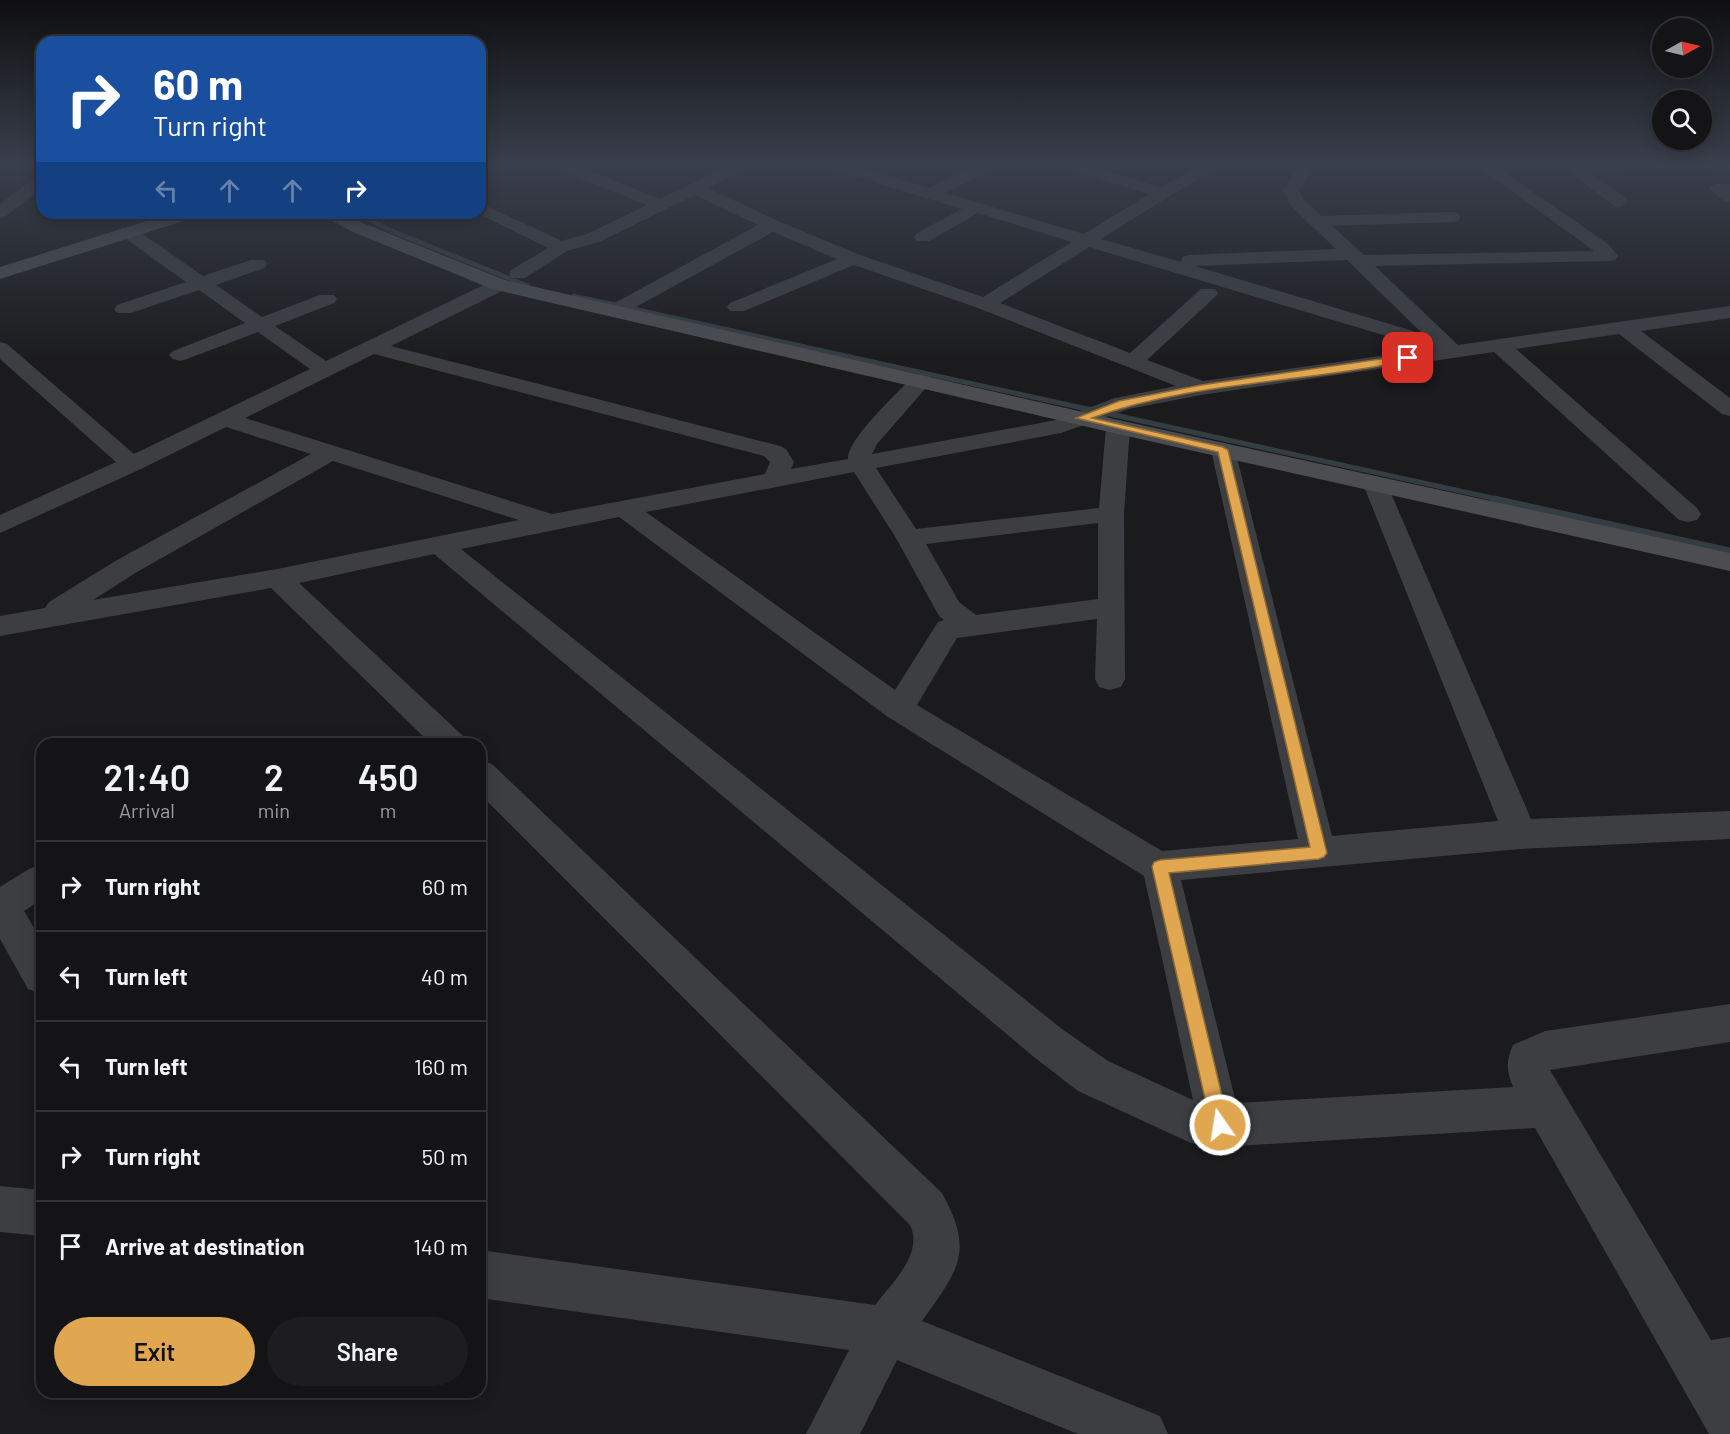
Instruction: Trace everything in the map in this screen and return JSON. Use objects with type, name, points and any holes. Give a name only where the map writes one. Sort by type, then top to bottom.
[{"type":"street","points":[[0,273],[132,229]]},
{"type":"street","points":[[363,229],[508,279],[618,309],[921,381],[1086,415],[1120,415],[1201,388],[1452,350],[1500,346],[1730,312]]},
{"type":"street","points":[[526,229],[563,246]]},
{"type":"street","points":[[0,525],[374,348],[508,279],[563,246],[593,238],[611,229]]},
{"type":"street","points":[[618,309],[765,229]]},
{"type":"street","points":[[781,229],[854,259],[985,304],[1201,388]]},
{"type":"street","points":[[923,237],[938,229]]},
{"type":"street","points":[[1049,229],[1452,350]]},
{"type":"street","points":[[985,304],[1104,229]]},
{"type":"street","points":[[1325,229],[1452,350]]},
{"type":"street","points":[[1163,262],[1357,257],[1609,256],[1602,248],[1575,229]]},
{"type":"street","points":[[128,232],[325,370]]},
{"type":"street","points":[[737,307],[854,259]]},
{"type":"street","points":[[124,309],[258,264]]},
{"type":"street","points":[[1133,361],[1208,293]]},
{"type":"street","points":[[180,355],[327,299]]},
{"type":"street","points":[[1623,327],[1730,409]]},
{"type":"street","points":[[1500,346],[1688,514]]},
{"type":"street","points":[[0,348],[132,464]]},
{"type":"street","points":[[374,348],[772,451],[778,453],[782,462],[774,481]]},
{"type":"street","points":[[0,378],[23,370]]},
{"type":"street","points":[[921,381],[866,442],[860,454],[861,464],[909,538],[950,609],[971,626]]},
{"type":"street","points":[[0,626],[277,578],[551,522],[1061,426],[1086,415]]},
{"type":"street","points":[[1120,415],[1223,450],[1730,562]]},
{"type":"street","points":[[1110,679],[1112,607],[1110,514],[1120,415]]},
{"type":"street","points":[[225,419],[551,522]]},
{"type":"street","points":[[1223,450],[1319,853]]},
{"type":"street","points":[[48,616],[127,566],[330,453]]},
{"type":"street","points":[[1375,484],[1520,834]]},
{"type":"street","points":[[625,509],[899,709],[1143,860],[1160,867],[1520,834],[1730,825]]},
{"type":"street","points":[[909,538],[1110,514]]},
{"type":"street","points":[[438,545],[1039,1035],[1093,1076],[1191,1121],[1220,1125],[1546,1106]]},
{"type":"street","points":[[277,578],[445,738]]},
{"type":"street","points":[[899,709],[948,629],[1112,607]]},
{"type":"street","points":[[486,779],[926,1209],[935,1226],[937,1242],[935,1262],[886,1331],[832,1434]]},
{"type":"street","points":[[1160,867],[1220,1125]]},
{"type":"street","points":[[36,884],[0,906],[36,966]]},
{"type":"street","points":[[1730,1023],[1545,1051],[1528,1059],[1527,1070],[1546,1106],[1715,1365],[1730,1421]]},
{"type":"street","points":[[0,1209],[36,1212]]},
{"type":"street","points":[[486,1275],[886,1331],[1142,1434]]},
{"type":"waterway","points":[[388,229],[528,286]]},
{"type":"waterway","points":[[574,296],[644,311]]},
{"type":"waterway","points":[[637,310],[1501,500]]},
{"type":"waterway","points":[[1494,499],[1730,551]]},
{"type":"route","points":[[1220,1125],[1160,867],[1319,853],[1223,450],[1081,418],[1123,403],[1201,388],[1408,358]]}]
